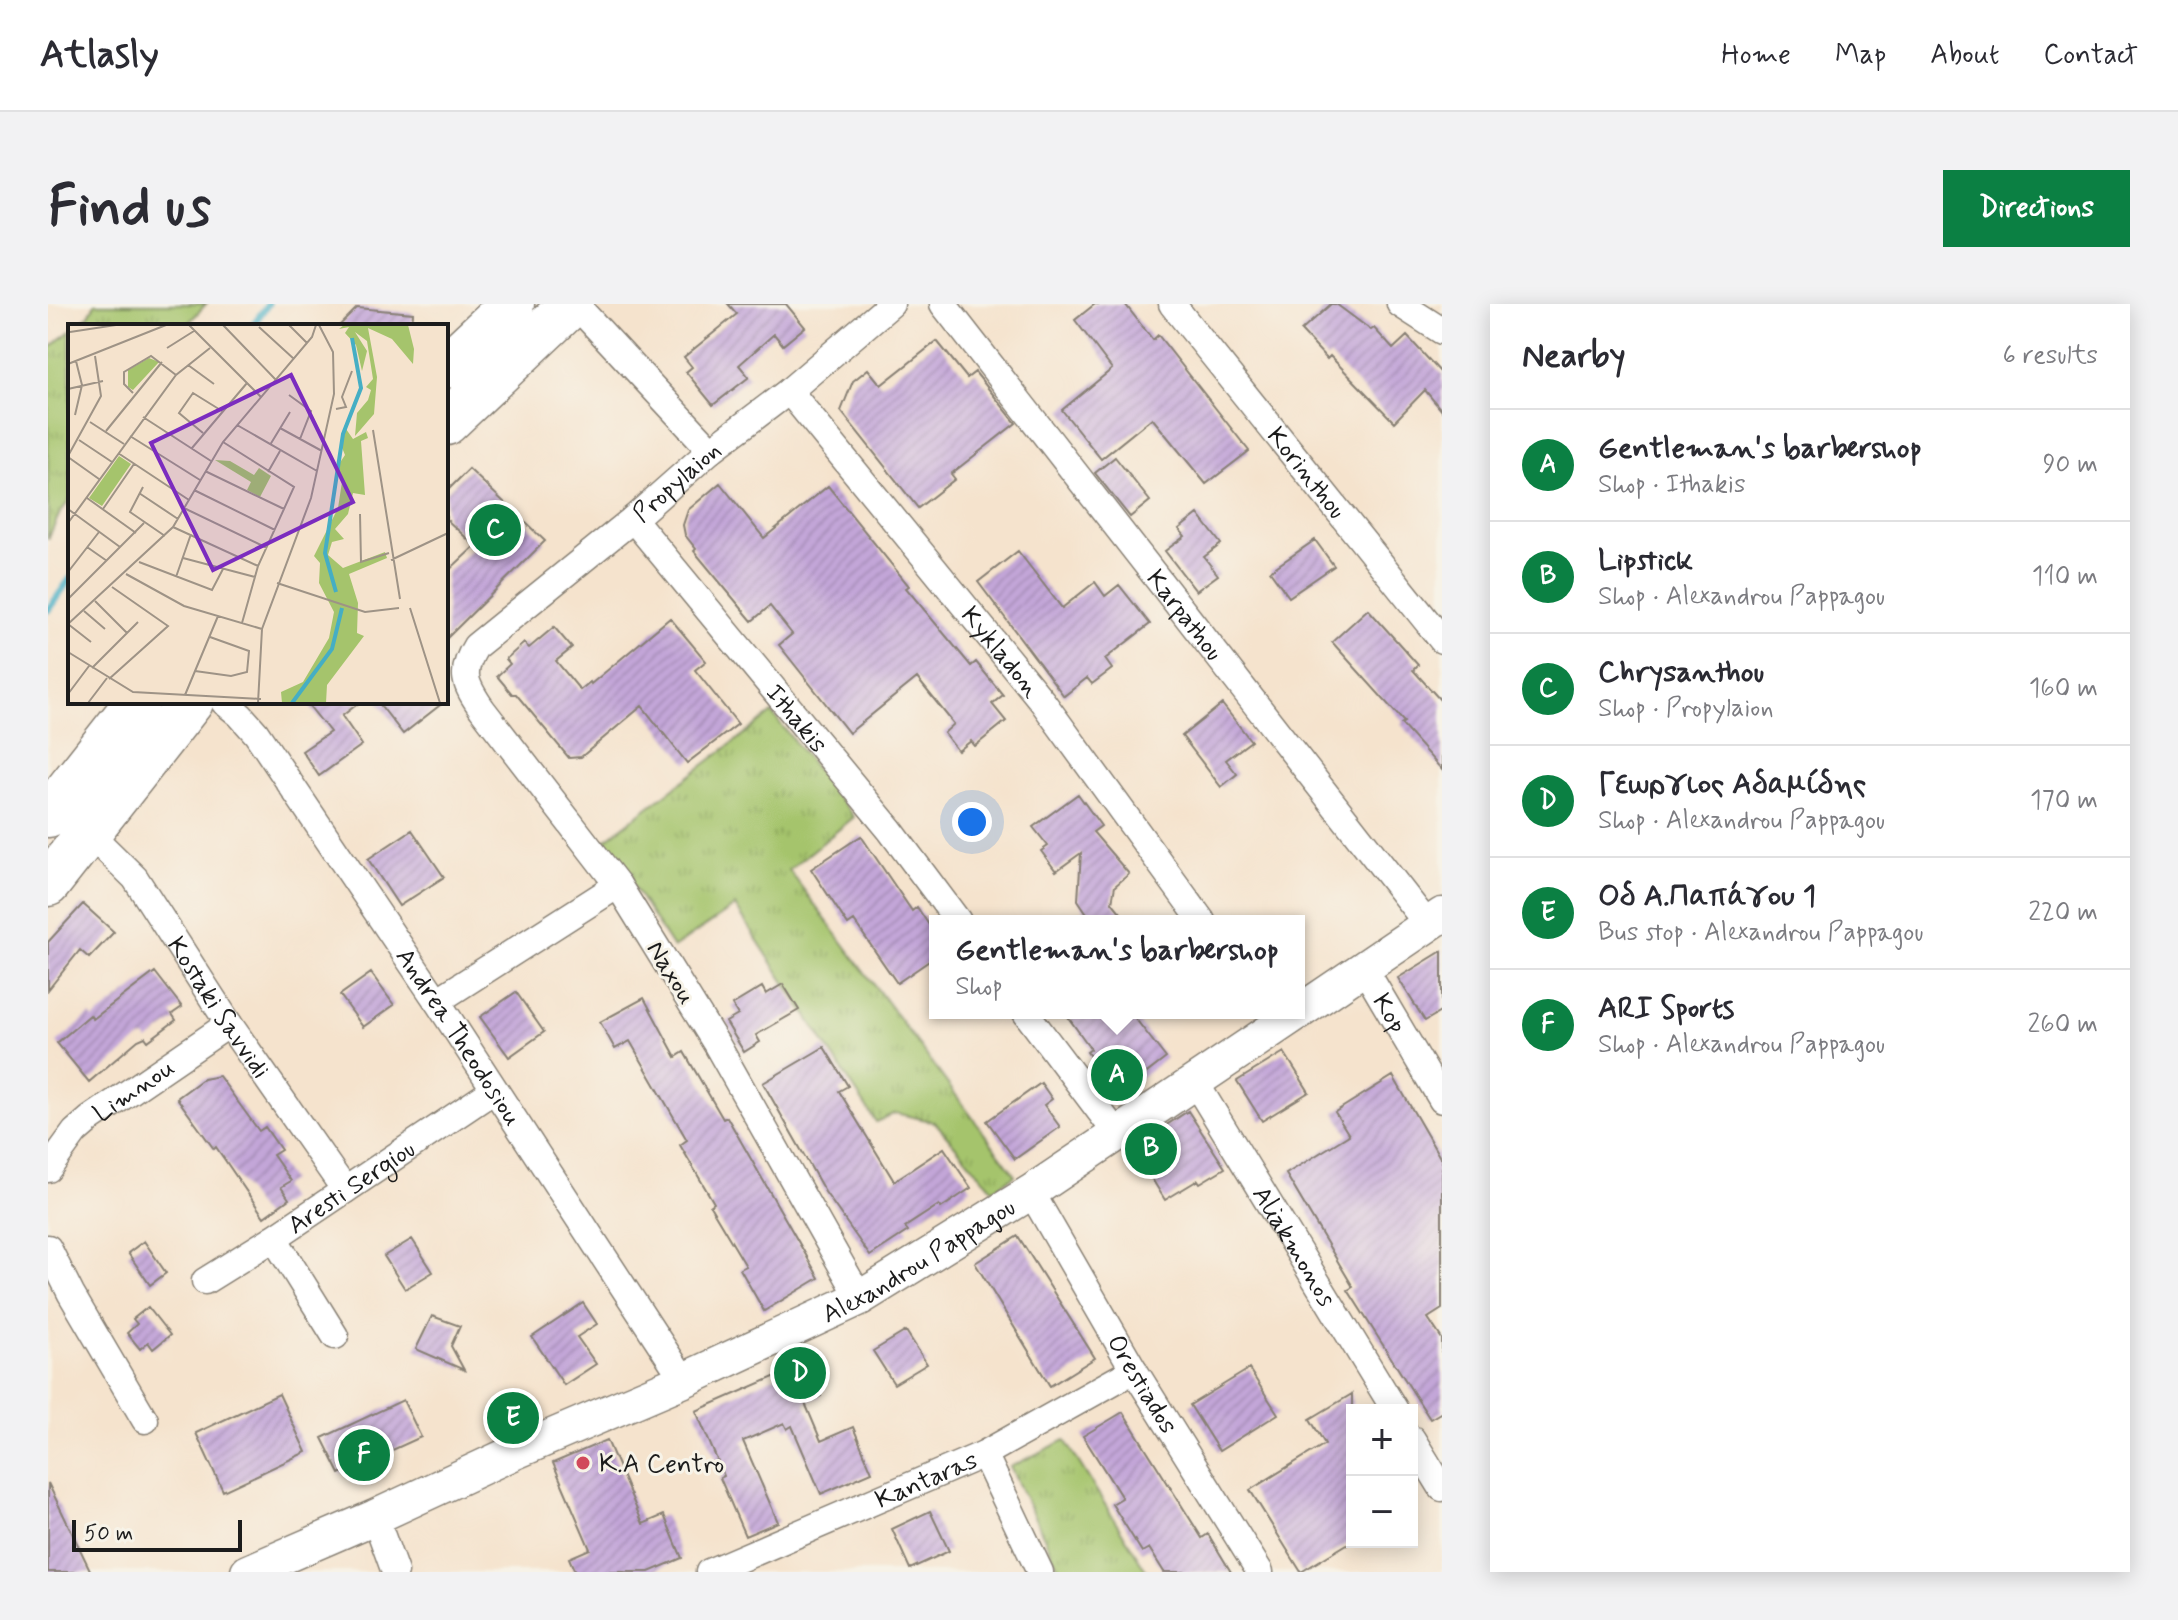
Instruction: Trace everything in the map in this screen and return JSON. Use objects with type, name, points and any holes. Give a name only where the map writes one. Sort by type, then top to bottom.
[{"type":"highway","points":[[448,364],[512,304]]},
{"type":"highway","points":[[448,421],[574,304]]},
{"type":"highway","points":[[48,815],[135,704]]},
{"type":"highway","points":[[48,884],[189,704]]},
{"type":"street","points":[[574,304],[711,450]]},
{"type":"street","name":"Propylaion","points":[[467,661],[476,646],[891,304]]},
{"type":"street","name":"Karpathou","points":[[943,304],[1435,920]]},
{"type":"street","name":"Korinthou","points":[[1172,304],[1442,640]]},
{"type":"street","points":[[1400,304],[1442,331]]},
{"type":"street","name":"Kykladon","points":[[789,391],[1042,701],[1198,915]]},
{"type":"street","name":"Ithakis","points":[[633,519],[890,830],[954,915]]},
{"type":"street","name":"Naxou","points":[[467,661],[465,676],[470,691],[618,885],[717,1045],[860,1298]]},
{"type":"street","name":"Andrea Theodosiou","points":[[226,704],[256,733],[437,1001],[684,1380]]},
{"type":"street","name":"Kostaki Savvidi","points":[[88,832],[135,878],[229,1024],[345,1190]]},
{"type":"street","points":[[437,1001],[618,885]]},
{"type":"street","name":"Alexandrou Pappagou","points":[[1305,1004],[1435,920]]},
{"type":"street","name":"Kop","points":[[1364,968],[1442,1100]]},
{"type":"street","points":[[1031,1019],[1117,1134]]},
{"type":"street","name":"Alexandrou Pappagou","points":[[248,1572],[684,1380],[860,1298],[1031,1192],[1195,1082],[1282,1019]]},
{"type":"street","name":"Limnou","points":[[48,1169],[75,1132],[90,1119],[229,1024]]},
{"type":"street","name":"Aliakmonos","points":[[1195,1082],[1391,1404]]},
{"type":"street","name":"Aresti Sergiou","points":[[205,1281],[494,1090]]},
{"type":"street","name":"Orestiados","points":[[1031,1192],[1134,1370],[1260,1572]]},
{"type":"street","points":[[274,1238],[335,1336]]},
{"type":"street","points":[[48,1248],[71,1294],[145,1420]]},
{"type":"street","name":"Kantaras","points":[[709,1572],[754,1564],[984,1454],[1134,1370]]},
{"type":"street","points":[[1418,1449],[1442,1488]]},
{"type":"street","points":[[984,1454],[1040,1572]]},
{"type":"street","points":[[375,1517],[395,1572]]},
{"type":"green space","points":[[95,304],[206,304],[188,324],[78,324],[89,315]]},
{"type":"green space","points":[[68,333],[68,502],[48,539],[48,350]]},
{"type":"green space","points":[[772,713],[854,817],[789,870],[1015,1175],[993,1190],[935,1122],[895,1113],[876,1122],[735,906],[673,948],[604,841]]},
{"type":"green space","points":[[1065,1440],[1147,1572],[1061,1572],[1010,1467]]},
{"type":"building","points":[[728,304],[786,304],[805,327],[783,345],[774,334],[739,365],[749,377],[713,405],[686,372],[692,367],[684,357],[737,314]]},
{"type":"building","points":[[1095,304],[1125,304],[1153,340],[1158,335],[1249,451],[1206,484],[1152,418],[1101,459],[1062,410],[1112,369],[1075,320]]},
{"type":"building","points":[[1331,304],[1336,304],[1371,330],[1374,328],[1393,349],[1407,336],[1442,374],[1442,411],[1425,390],[1394,422],[1330,356],[1327,359],[1301,331]]},
{"type":"building","points":[[357,308],[413,313],[412,324],[341,324]]},
{"type":"building","points":[[937,341],[967,378],[975,372],[1016,423],[951,474],[955,479],[918,508],[841,411],[853,381],[868,369],[881,385]]},
{"type":"building","points":[[1115,457],[1150,501],[1130,517],[1095,473]]},
{"type":"building","points":[[469,469],[545,541],[448,637],[448,571],[475,546],[448,521],[448,490]]},
{"type":"building","points":[[720,483],[764,538],[828,486],[971,666],[976,662],[1003,695],[992,704],[1006,721],[975,746],[971,741],[958,751],[944,733],[954,724],[917,678],[849,733],[779,645],[792,634],[770,606],[752,621],[694,551],[696,549],[685,535],[683,525],[688,510]]},
{"type":"building","points":[[1198,514],[1221,544],[1204,557],[1218,575],[1196,591],[1165,551],[1185,536],[1179,529]]},
{"type":"building","points":[[1315,540],[1334,566],[1289,597],[1270,571]]},
{"type":"building","points":[[1018,551],[1062,608],[1095,582],[1105,596],[1119,585],[1150,624],[1105,659],[1112,669],[1092,684],[1087,678],[1064,696],[978,582]]},
{"type":"building","points":[[1368,609],[1418,665],[1413,670],[1442,702],[1442,770],[1401,724],[1404,722],[1332,642]]},
{"type":"building","points":[[670,618],[706,661],[695,670],[738,724],[687,763],[642,706],[581,757],[569,758],[516,694],[512,694],[497,676],[510,664],[506,659],[524,643],[529,648],[554,627],[572,648],[556,661],[580,690]]},
{"type":"building","points":[[308,704],[357,704],[342,716],[362,745],[319,776],[302,751],[330,732]]},
{"type":"building","points":[[380,704],[441,704],[403,734]]},
{"type":"building","points":[[1222,704],[1251,741],[1226,760],[1237,774],[1221,787],[1182,736]]},
{"type":"building","points":[[1078,794],[1101,826],[1093,832],[1129,874],[1115,886],[1112,902],[1121,913],[1088,915],[1078,900],[1081,853],[1056,871],[1041,851],[1048,846],[1033,827]]},
{"type":"building","points":[[412,830],[444,877],[399,906],[368,859]]},
{"type":"building","points":[[861,836],[912,911],[917,907],[929,925],[929,961],[897,983],[854,921],[848,925],[811,869]]},
{"type":"building","points":[[83,904],[114,932],[89,958],[80,950],[48,990],[48,942]]},
{"type":"building","points":[[1442,951],[1442,1011],[1425,1021],[1398,978]]},
{"type":"building","points":[[155,972],[182,1007],[172,1014],[176,1020],[148,1041],[145,1037],[138,1040],[89,1082],[57,1043],[90,1015],[93,1019]]},
{"type":"building","points":[[371,973],[394,1005],[363,1027],[340,995]]},
{"type":"building","points":[[783,984],[799,1010],[756,1035],[760,1042],[744,1052],[726,1022],[738,1015],[732,1005],[762,987],[766,994]]},
{"type":"building","points":[[516,992],[544,1032],[509,1057],[480,1017]]},
{"type":"building","points":[[644,998],[676,1057],[684,1052],[723,1119],[727,1117],[819,1278],[764,1311],[740,1269],[746,1266],[710,1206],[714,1203],[680,1145],[687,1140],[630,1041],[615,1049],[600,1022]]},
{"type":"building","points":[[1069,1019],[1136,1019],[1166,1058],[1130,1086],[1109,1083],[1087,1052],[1091,1049]]},
{"type":"building","points":[[824,1047],[848,1086],[839,1091],[894,1181],[944,1148],[971,1188],[905,1227],[908,1231],[870,1256],[825,1192],[763,1083]]},
{"type":"building","points":[[1284,1052],[1309,1092],[1262,1121],[1237,1081]]},
{"type":"building","points":[[219,1076],[259,1131],[265,1127],[281,1150],[273,1155],[291,1181],[281,1187],[289,1199],[264,1217],[216,1147],[214,1149],[177,1098],[203,1079]]},
{"type":"building","points":[[1393,1076],[1442,1161],[1442,1309],[1428,1318],[1442,1339],[1442,1412],[1430,1419],[1348,1290],[1353,1287],[1286,1174],[1349,1135],[1335,1112]]},
{"type":"building","points":[[1041,1083],[1052,1099],[1044,1105],[1060,1127],[1015,1159],[987,1121]]},
{"type":"building","points":[[1188,1111],[1225,1168],[1165,1200],[1136,1153],[1167,1134],[1162,1128]]},
{"type":"building","points":[[1018,1236],[1095,1358],[1050,1386],[975,1263]]},
{"type":"building","points":[[412,1239],[433,1272],[405,1289],[384,1256]]},
{"type":"building","points":[[144,1241],[166,1273],[150,1285],[128,1253]]},
{"type":"building","points":[[583,1303],[597,1324],[577,1337],[596,1364],[564,1385],[532,1337]]},
{"type":"building","points":[[148,1307],[170,1335],[153,1349],[148,1342],[140,1349],[127,1333],[137,1324],[133,1319]]},
{"type":"building","points":[[432,1316],[460,1326],[451,1346],[464,1370],[416,1349]]},
{"type":"building","points":[[906,1331],[927,1364],[894,1384],[873,1351]]},
{"type":"building","points":[[806,1363],[821,1396],[805,1403],[821,1441],[853,1427],[872,1472],[821,1494],[792,1426],[787,1429],[784,1423],[743,1441],[778,1522],[745,1536],[696,1411]]},
{"type":"building","points":[[1249,1369],[1278,1414],[1219,1451],[1190,1405]]},
{"type":"building","points":[[279,1394],[306,1452],[223,1491],[196,1433]]},
{"type":"building","points":[[1352,1394],[1352,1404],[1346,1404],[1346,1545],[1301,1572],[1250,1490],[1325,1444],[1310,1419]]},
{"type":"building","points":[[403,1400],[421,1437],[340,1474],[322,1438]]},
{"type":"building","points":[[1123,1412],[1202,1538],[1208,1534],[1231,1572],[1164,1572],[1149,1548],[1142,1552],[1112,1504],[1122,1498],[1083,1436]]},
{"type":"building","points":[[607,1440],[643,1524],[664,1515],[682,1558],[649,1572],[575,1572],[569,1558],[590,1549],[553,1463]]},
{"type":"building","points":[[48,1483],[91,1572],[48,1572]]},
{"type":"building","points":[[930,1511],[949,1551],[910,1569],[892,1529]]},
{"type":"waterway","points":[[253,324],[268,304]]},
{"type":"waterway","points":[[48,610],[68,582]]},
{"type":"place","name":"Chrysanthou","points":[[495,530]]},
{"type":"place","name":"Gentleman's barbershop","points":[[1117,1075]]},
{"type":"place","name":"Lipstick","points":[[1151,1149]]},
{"type":"place","name":"Γεωργιος Αδαμίδης","points":[[800,1373]]},
{"type":"place","name":"Οδ Α.Παπάγου 1","points":[[513,1418]]},
{"type":"place","name":"ARI Sports","points":[[364,1455]]},
{"type":"place","name":"K.A Centro","points":[[583,1463]]}]
